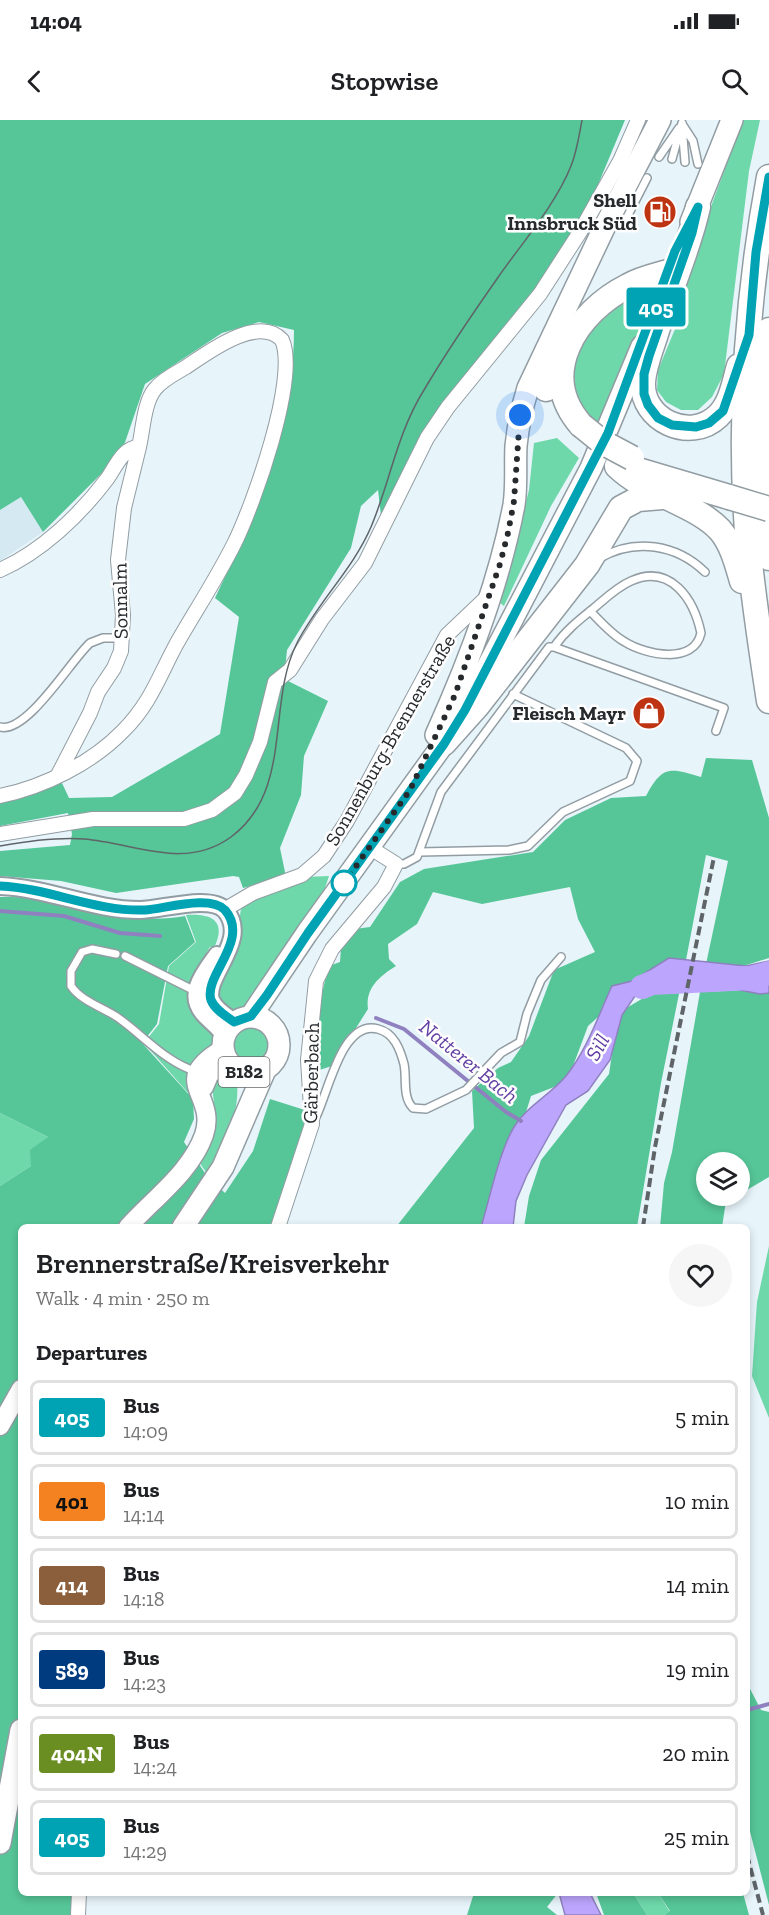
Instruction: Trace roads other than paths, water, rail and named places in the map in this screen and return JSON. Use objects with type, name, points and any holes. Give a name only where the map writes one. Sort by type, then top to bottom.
[{"type":"highway","points":[[769,177],[756,252],[769,558]]},
{"type":"highway","points":[[698,207],[692,233],[658,325],[644,374],[644,394],[651,410],[668,423],[684,427],[701,426],[716,418],[759,333]]},
{"type":"highway","points":[[575,430],[561,390],[562,367],[573,337],[586,318],[618,291],[668,272]]},
{"type":"highway","points":[[759,333],[745,482],[756,613],[769,701]]},
{"type":"highway","points":[[548,350],[547,398],[551,410],[627,467],[662,497],[702,517],[720,531],[733,553],[756,613]]},
{"type":"highway","points":[[627,467],[729,492],[769,499]]},
{"type":"highway","points":[[729,492],[769,509]]},
{"type":"highway","points":[[444,744],[478,705],[587,565],[621,508],[638,499],[662,497]]},
{"type":"main road","points":[[410,790],[455,695],[500,564],[514,501],[520,415],[528,388],[603,230],[660,120]]},
{"type":"main road","points":[[131,1224],[195,1152],[206,1127],[202,1098],[205,1081],[210,1072],[239,1040],[369,847],[444,744],[491,664],[608,433],[668,272],[698,207],[732,120]]},
{"type":"main road","name":"B182","points":[[185,1224],[223,1167],[265,1070],[272,1064],[280,1048],[279,1038],[239,1040]]},
{"type":"main road","points":[[202,1098],[195,1087],[197,1072],[207,1059],[239,1040]]},
{"type":"main road","name":"B182","points":[[239,1040],[265,1070]]},
{"type":"main road","name":"B182","points":[[239,1040],[241,1122]]},
{"type":"main road","points":[[0,1426],[18,1394]]},
{"type":"main road","points":[[0,1843],[18,1746]]},
{"type":"street","points":[[0,834],[93,819],[184,819],[221,805],[235,793],[246,775],[260,742],[275,682],[290,670],[322,619],[365,563],[400,497],[427,438],[448,408],[546,285],[620,161],[638,120]]},
{"type":"street","name":"Sonnalm","points":[[249,332],[271,332],[279,336],[284,344],[286,369],[278,414],[244,523],[224,565],[175,647],[149,701],[137,717],[112,742],[57,777],[90,714],[98,692],[114,669],[122,638],[118,560],[124,508],[152,394],[162,382],[214,349],[249,332]]},
{"type":"street","points":[[0,570],[26,556],[53,535],[96,492],[126,452],[139,447]]},
{"type":"street","name":"Sonnenburg-Brennerstraße","points":[[224,910],[253,893],[302,875],[324,856],[351,813],[447,635],[489,596]]},
{"type":"street","points":[[0,796],[57,777]]},
{"type":"street","points":[[369,847],[396,864]]},
{"type":"street","name":"Gärberbach","points":[[279,1224],[312,1124],[308,1060],[316,981],[337,941],[384,887],[396,864]]},
{"type":"street","points":[[0,886],[42,891],[131,909],[208,903],[224,910],[231,924],[230,942],[226,960],[212,982],[210,993],[217,1009],[239,1040]]},
{"type":"street","points":[[230,942],[203,974],[196,992],[200,1008],[239,1040]]},
{"type":"street","points":[[78,1915],[79,1896]]},
{"type":"lane","points":[[659,157],[682,122]]},
{"type":"lane","points":[[672,159],[682,122]]},
{"type":"lane","points":[[682,122],[685,162]]},
{"type":"lane","points":[[682,122],[693,141],[698,164]]},
{"type":"lane","points":[[603,230],[626,219],[647,178]]},
{"type":"lane","points":[[640,191],[650,189]]},
{"type":"lane","points":[[587,565],[619,549],[653,546],[686,556],[705,572]]},
{"type":"lane","points":[[396,864],[412,861],[420,852],[441,792],[549,647],[554,646],[565,632],[590,611],[634,579],[659,578],[687,594],[698,620],[699,640],[686,652],[672,654],[648,652],[624,642],[590,611]]},
{"type":"lane","points":[[0,727],[13,723],[31,711],[90,643],[103,638],[122,638]]},
{"type":"lane","points":[[554,646],[724,708],[716,731]]},
{"type":"lane","points":[[420,852],[509,850],[528,846],[563,812],[630,781],[637,761],[626,748],[513,694]]},
{"type":"lane","points":[[116,954],[92,949],[79,954],[70,976],[73,990],[122,1022],[179,1065],[197,1072]]},
{"type":"lane","points":[[125,956],[196,992]]},
{"type":"lane","points":[[312,1124],[324,1101],[341,1053],[361,1030],[382,1030],[395,1041],[404,1066],[407,1099],[413,1108],[426,1109],[466,1090],[501,1053],[520,1042],[527,1014],[541,980],[561,957]]},
{"type":"water","points":[[669,958],[746,966],[769,961],[769,993],[760,994],[683,979],[655,985],[635,996],[622,1015],[610,1060],[588,1091],[566,1105],[527,1175],[516,1201],[513,1224],[482,1224],[499,1162],[514,1127],[525,1113],[560,1083],[573,1066],[586,1044],[612,986],[632,981]]},
{"type":"water","points":[[560,1896],[592,1896],[601,1915],[565,1915]]},
{"type":"waterway","name":"Natterer Bach","points":[[0,911],[64,916],[120,933],[160,936]]},
{"type":"waterway","name":"Sill","points":[[642,987],[652,983],[751,978],[769,973]]},
{"type":"waterway","name":"Natterer Bach","points":[[376,1018],[404,1029],[506,1112],[521,1121]]},
{"type":"waterway","points":[[750,1709],[769,1704]]},
{"type":"tram line","points":[[0,846],[42,840],[84,839],[159,852],[177,854],[195,852],[213,847],[231,837],[251,818],[264,795],[271,771],[282,692],[297,643],[364,542],[378,510],[400,440],[424,390],[460,332],[557,195],[575,155],[582,120]]},
{"type":"railway","points":[[643,1224],[655,1147],[714,857]]},
{"type":"railway","points":[[750,1866],[763,1915]]},
{"type":"place","name":"Shell Innsbruck Süd","points":[[660,212]]},
{"type":"place","name":"Fleisch Mayr","points":[[649,713]]}]
